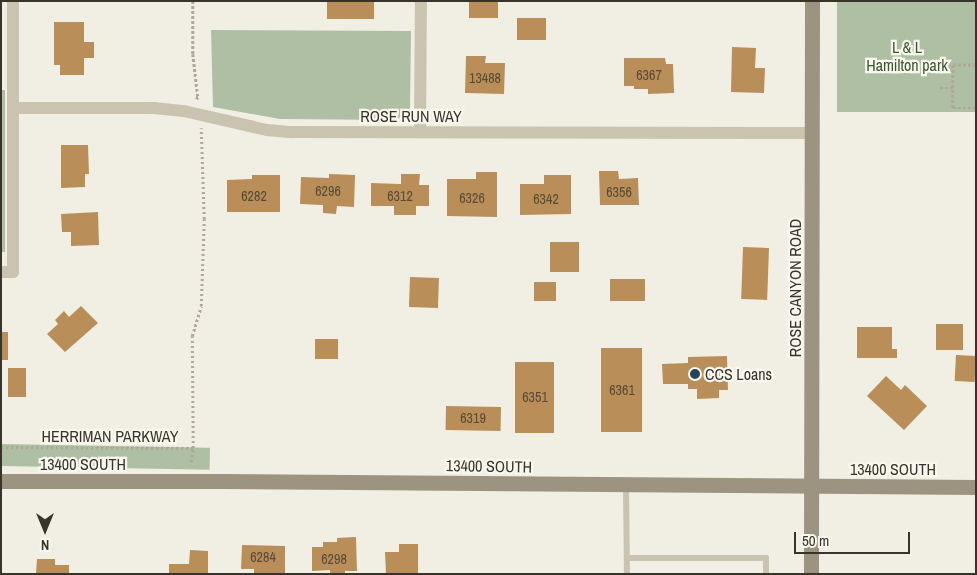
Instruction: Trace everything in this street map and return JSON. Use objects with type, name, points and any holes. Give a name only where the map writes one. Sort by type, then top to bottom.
[{"type":"main road","name":"ROSE CANYON ROAD","points":[[811,574],[812,1]]},
{"type":"main road","name":"13400 SOUTH","points":[[1,481],[223,480],[626,485],[976,486]]},
{"type":"street","points":[[7,272],[13,108],[13,1]]},
{"type":"street","points":[[420,1],[420,132]]},
{"type":"street","name":"ROSE RUN WAY","points":[[13,108],[154,108],[198,114],[279,131],[812,133]]},
{"type":"lane","points":[[626,485],[627,574]]},
{"type":"lane","points":[[627,558],[766,558],[766,574]]},
{"type":"path","points":[[193,1],[193,54],[198,97],[196,102]]},
{"type":"path","points":[[976,65],[953,65],[953,108],[976,108]]},
{"type":"path","points":[[940,88],[953,88]]},
{"type":"path","name":"HERRIMAN PARKWAY","points":[[1,447],[193,448],[192,336],[201,306],[204,219],[200,124]]},
{"type":"path","points":[[191,462],[193,448]]},
{"type":"green space","name":"L & L Hamilton park","points":[[837,1],[976,1],[976,112],[837,112]]},
{"type":"green space","points":[[211,30],[411,31],[410,108],[397,120],[280,119],[213,107]]},
{"type":"green space","points":[[1,90],[5,90],[5,252],[1,252]]},
{"type":"green space","points":[[1,444],[210,448],[210,470],[1,466]]},
{"type":"building","points":[[374,1],[374,19],[327,19],[327,2]]},
{"type":"building","points":[[469,1],[498,1],[498,18],[469,18]]},
{"type":"building","points":[[517,18],[546,18],[546,40],[517,40]]},
{"type":"building","points":[[54,22],[84,22],[84,42],[94,42],[94,58],[84,58],[84,75],[60,75],[60,65],[54,65]]},
{"type":"building","points":[[732,47],[756,48],[755,68],[765,68],[764,93],[731,92]]},
{"type":"building","points":[[466,56],[486,56],[485,63],[505,63],[504,94],[465,93]]},
{"type":"building","points":[[624,58],[665,58],[666,64],[673,64],[674,93],[648,94],[648,89],[634,89],[634,86],[624,86]]},
{"type":"building","points":[[61,145],[88,145],[89,174],[85,174],[85,187],[61,188]]},
{"type":"building","points":[[599,171],[618,171],[619,179],[638,178],[639,205],[600,205]]},
{"type":"building","points":[[476,172],[497,172],[497,217],[447,216],[447,179],[476,179]]},
{"type":"building","points":[[329,174],[355,175],[354,207],[337,206],[336,214],[323,213],[323,205],[300,204],[301,177],[329,178]]},
{"type":"building","points":[[401,174],[420,174],[419,185],[429,185],[429,206],[416,206],[416,215],[394,215],[394,206],[371,206],[371,183],[401,184]]},
{"type":"building","points":[[252,175],[280,175],[280,212],[227,212],[227,180],[252,179]]},
{"type":"building","points":[[544,175],[571,175],[571,214],[520,215],[520,184],[544,184]]},
{"type":"building","points":[[98,212],[99,245],[71,246],[71,232],[62,232],[61,214]]},
{"type":"building","points":[[550,242],[579,242],[579,272],[550,272]]},
{"type":"building","points":[[743,247],[769,248],[767,300],[741,299]]},
{"type":"building","points":[[410,277],[439,278],[438,308],[409,307]]},
{"type":"building","points":[[610,279],[645,279],[645,301],[610,301]]},
{"type":"building","points":[[534,282],[556,282],[556,301],[534,301]]},
{"type":"building","points":[[81,306],[98,323],[65,352],[47,334],[58,324],[55,320],[64,311],[69,317]]},
{"type":"building","points":[[936,324],[963,324],[963,350],[936,350]]},
{"type":"building","points":[[857,327],[892,327],[892,349],[897,349],[897,358],[857,358]]},
{"type":"building","points":[[1,332],[8,332],[8,360],[1,360]]},
{"type":"building","points":[[315,339],[338,339],[338,359],[315,359]]},
{"type":"building","points":[[601,348],[642,348],[642,432],[601,432]]},
{"type":"building","points":[[956,355],[976,356],[975,382],[955,381]]},
{"type":"building","name":"CCS Loans","points":[[727,356],[728,390],[719,390],[719,398],[697,399],[697,389],[688,389],[688,384],[663,384],[662,364],[688,363],[688,357]]},
{"type":"building","points":[[515,362],[554,362],[554,433],[515,433]]},
{"type":"building","points":[[8,368],[26,368],[26,397],[8,397]]},
{"type":"building","points":[[886,376],[901,390],[905,385],[927,406],[904,430],[867,396]]},
{"type":"building","points":[[446,406],[501,407],[501,431],[446,430]]},
{"type":"building","points":[[356,537],[357,571],[345,571],[345,574],[330,574],[330,570],[312,571],[312,547],[323,547],[323,542],[337,542],[337,538]]},
{"type":"building","points":[[399,544],[418,544],[418,574],[386,574],[385,552],[399,552]]},
{"type":"building","points":[[242,545],[285,546],[285,574],[254,574],[254,569],[241,569]]},
{"type":"building","points":[[190,550],[208,551],[208,574],[169,574],[169,564],[189,564]]},
{"type":"building","points":[[37,559],[55,559],[55,565],[69,565],[69,574],[36,574]]},
{"type":"place","name":"CCS Loans","points":[[695,374]]}]
